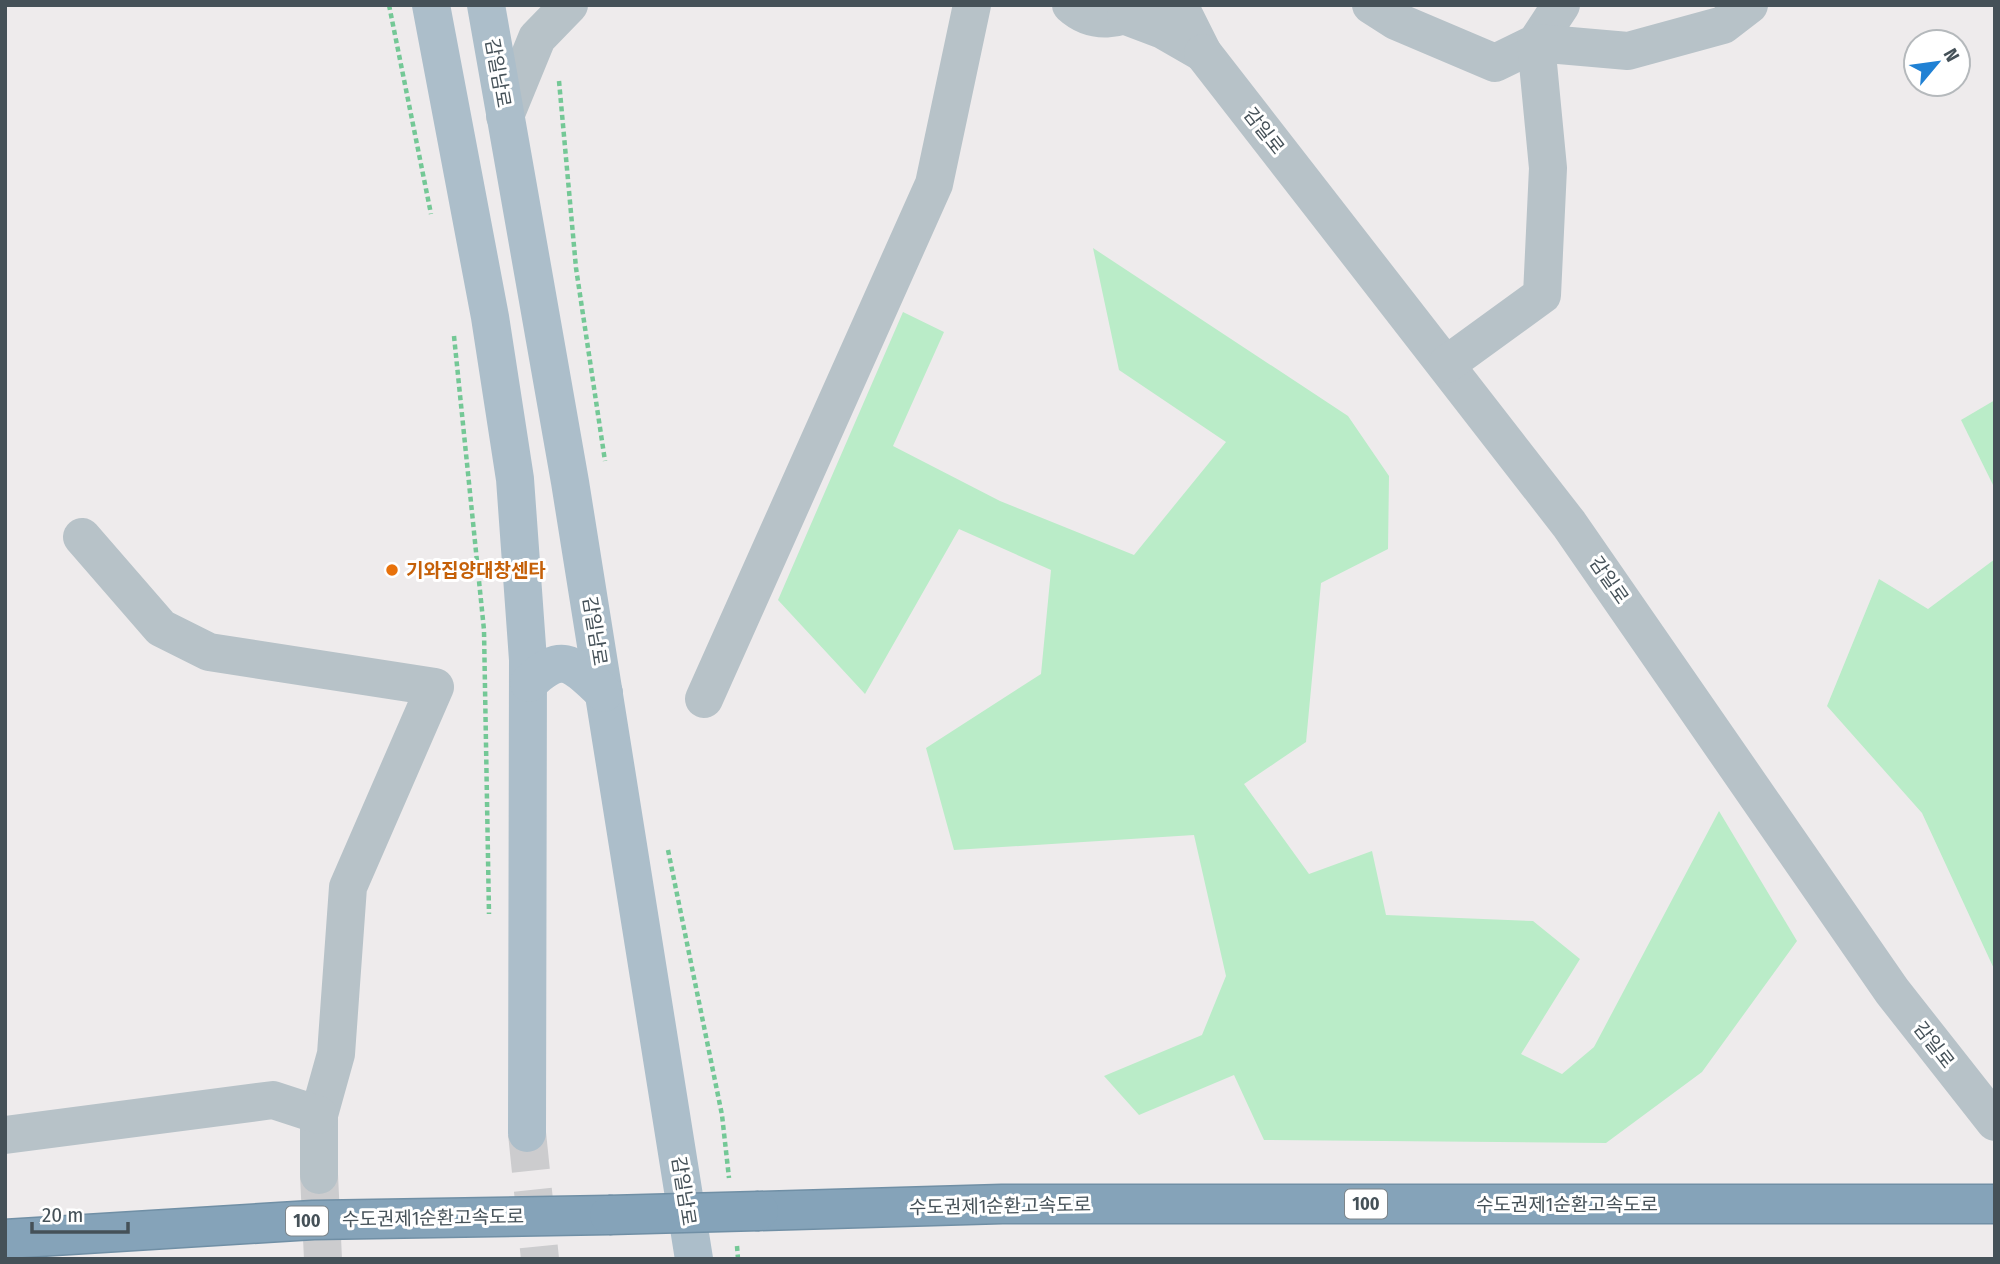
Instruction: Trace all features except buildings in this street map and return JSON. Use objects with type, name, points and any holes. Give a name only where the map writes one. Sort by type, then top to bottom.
[{"type":"highway","name":"수도권제1순환고속도로","points":[[5,1239],[313,1220],[608,1215],[747,1222],[1002,1204],[1984,1204]]},
{"type":"main road","points":[[431,5],[490,317],[515,479],[529,683],[527,1133]]},
{"type":"main road","name":"감일남로","points":[[486,5],[604,693],[694,1259]]},
{"type":"main road","points":[[529,683],[545,666],[559,662],[579,670],[604,693]]},
{"type":"street","points":[[505,116],[537,38],[569,5]]},
{"type":"street","points":[[704,699],[934,184],[972,5]]},
{"type":"street","name":"감일로","points":[[1070,5],[1092,17],[1109,20],[1135,11],[1203,53]]},
{"type":"street","name":"감일로","points":[[1180,5],[1203,53],[1569,524],[1892,990],[1995,1122]]},
{"type":"street","points":[[1371,5],[1396,21],[1495,63],[1535,43],[1561,5]]},
{"type":"street","points":[[1535,43],[1628,51],[1723,25],[1749,5]]},
{"type":"street","points":[[1447,364],[1542,295],[1548,168],[1535,43]]},
{"type":"street","points":[[82,537],[161,628],[209,652],[435,687],[348,887],[336,1055],[319,1115],[319,1175]]},
{"type":"street","points":[[5,1135],[273,1100],[319,1115]]},
{"type":"path","points":[[389,5],[433,222]]},
{"type":"path","points":[[559,74],[576,268],[606,469]]},
{"type":"path","points":[[454,331],[484,630],[489,917]]},
{"type":"path","points":[[666,842],[722,1115],[730,1181]]},
{"type":"path","points":[[738,1259],[747,1222]]},
{"type":"green space","points":[[1093,248],[1348,416],[1389,476],[1388,549],[1321,583],[1306,742],[1244,784],[1309,874],[1372,851],[1386,915],[1533,921],[1580,959],[1521,1054],[1562,1074],[1594,1047],[1719,811],[1797,941],[1702,1072],[1606,1143],[1264,1140],[1234,1075],[1139,1115],[1104,1076],[1202,1035],[1226,976],[1194,835],[954,850],[926,748],[1041,674],[1051,570],[959,529],[865,694],[778,600],[903,312],[944,332],[893,446],[1000,501],[1134,555],[1226,442],[1119,370]]},
{"type":"green space","points":[[1995,400],[1995,489],[1961,420]]},
{"type":"green space","points":[[1995,559],[1995,971],[1922,813],[1827,706],[1879,579],[1928,609]]},
{"type":"tunnel","points":[[527,1133],[540,1259]]},
{"type":"tunnel","points":[[319,1175],[323,1259]]},
{"type":"place","name":"기와집양대창센타","points":[[392,570]]}]
